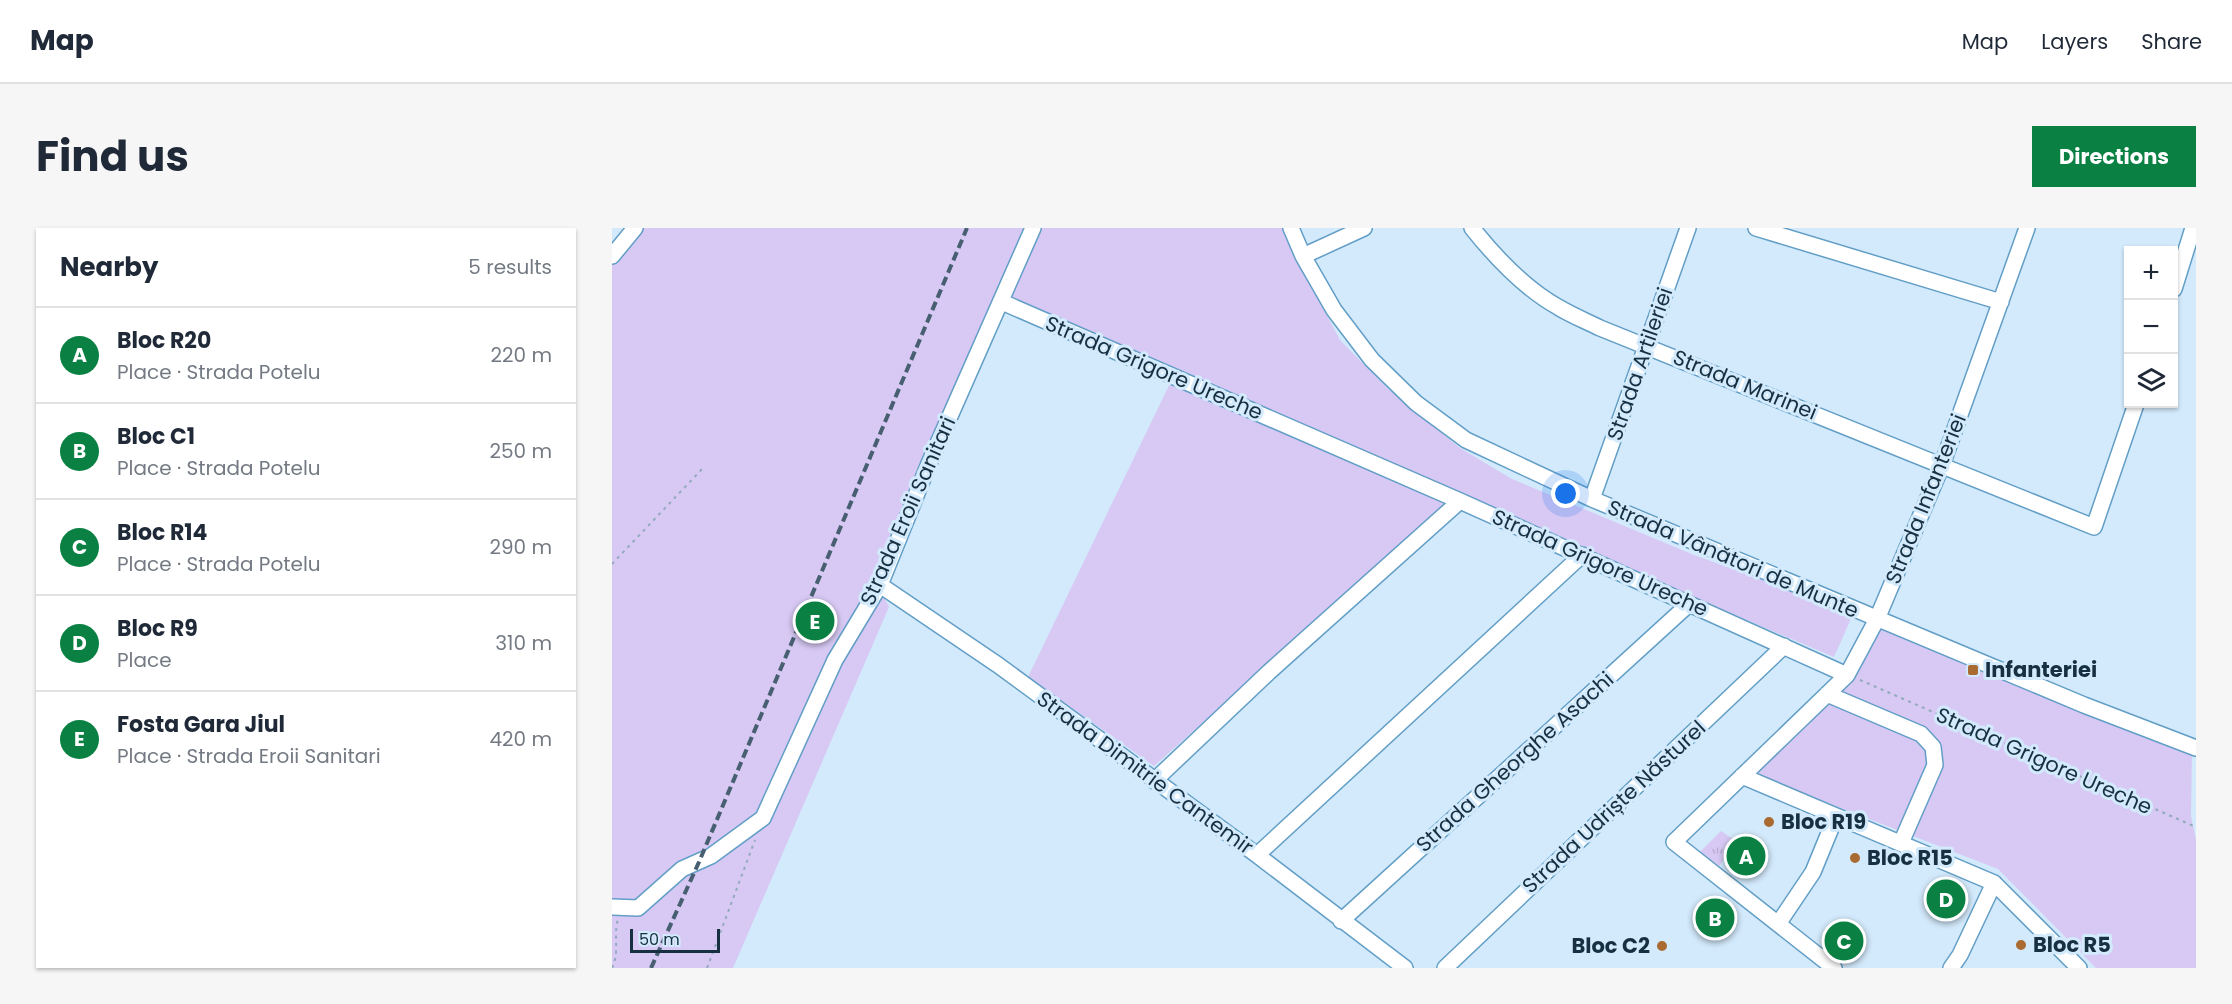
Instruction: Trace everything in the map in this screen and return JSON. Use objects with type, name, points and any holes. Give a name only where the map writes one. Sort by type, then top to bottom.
[{"type":"street","points":[[612,256],[635,228]]},
{"type":"street","name":"Strada Eroii Sanitari","points":[[616,907],[638,908],[647,903],[672,876],[737,838],[763,818],[835,660],[880,585],[928,466],[1002,303],[1033,228]]},
{"type":"street","name":"Strada Vânători de Munte","points":[[1291,228],[1303,256],[1334,310],[1372,360],[1416,403],[1466,440],[1592,500],[2084,705],[2196,748]]},
{"type":"street","points":[[1303,256],[1364,228]]},
{"type":"street","name":"Strada Marinei","points":[[1472,228],[1492,253],[1518,278],[1556,306],[1600,328],[2094,527],[2135,408]]},
{"type":"street","name":"Strada Artileriei","points":[[1592,500],[1688,228]]},
{"type":"street","points":[[1756,228],[2001,302]]},
{"type":"street","name":"Strada Infanteriei","points":[[1778,924],[1674,842],[1847,675],[1877,619],[1942,465],[2027,228]]},
{"type":"street","points":[[2178,276],[2193,228]]},
{"type":"street","name":"Strada Grigore Ureche","points":[[1002,303],[1460,501],[1847,675]]},
{"type":"street","points":[[1154,781],[1269,672],[1460,501]]},
{"type":"street","points":[[1257,855],[1582,555]]},
{"type":"street","name":"Strada Dimitrie Cantemir","points":[[880,585],[998,665],[1257,855],[1405,968]]},
{"type":"street","name":"Strada Gheorghe Asachi","points":[[1341,921],[1689,604]]},
{"type":"street","name":"Strada Udriște Năsturel","points":[[1444,968],[1784,646]]},
{"type":"street","points":[[1827,694],[1921,734],[1933,747],[1935,765],[1901,843]]},
{"type":"street","points":[[1742,776],[1994,883],[2079,968]]},
{"type":"street","points":[[1833,968],[1778,924],[1813,872],[1836,816]]},
{"type":"street","points":[[1951,968],[1994,883]]},
{"type":"path","points":[[612,564],[703,468]]},
{"type":"path","name":"Strada Grigore Ureche","points":[[1847,675],[2196,827]]},
{"type":"path","points":[[707,968],[755,839]]},
{"type":"path","points":[[612,968],[618,946],[616,907]]},
{"type":"green space","points":[[640,228],[1283,228],[1296,258],[1340,340],[1388,389],[1460,448],[1512,479],[1694,555],[1854,612],[1834,657],[1456,497],[1154,766],[1028,677],[1175,373],[999,302],[876,582],[889,607],[733,968],[612,968],[612,258]]},
{"type":"green space","points":[[1882,622],[2192,753],[2191,816],[2196,840],[2196,968],[2096,968],[1998,869],[1750,773],[1855,675]]},
{"type":"green space","points":[[1721,831],[1737,842],[1719,866],[1700,852]]},
{"type":"railway","points":[[651,968],[699,862],[967,228]]},
{"type":"place","name":"Fosta Gara Jiul","points":[[815,621]]},
{"type":"place","name":"Infanteriei","points":[[1973,670]]},
{"type":"place","name":"Bloc R19","points":[[1769,822]]},
{"type":"place","name":"Bloc R20","points":[[1746,856]]},
{"type":"place","name":"Bloc R15","points":[[1855,858]]},
{"type":"place","name":"Bloc R9","points":[[1946,899]]},
{"type":"place","name":"Bloc C1","points":[[1715,918]]},
{"type":"place","name":"Bloc R14","points":[[1844,941]]},
{"type":"place","name":"Bloc R5","points":[[2021,945]]},
{"type":"place","name":"Bloc C2","points":[[1662,946]]}]
